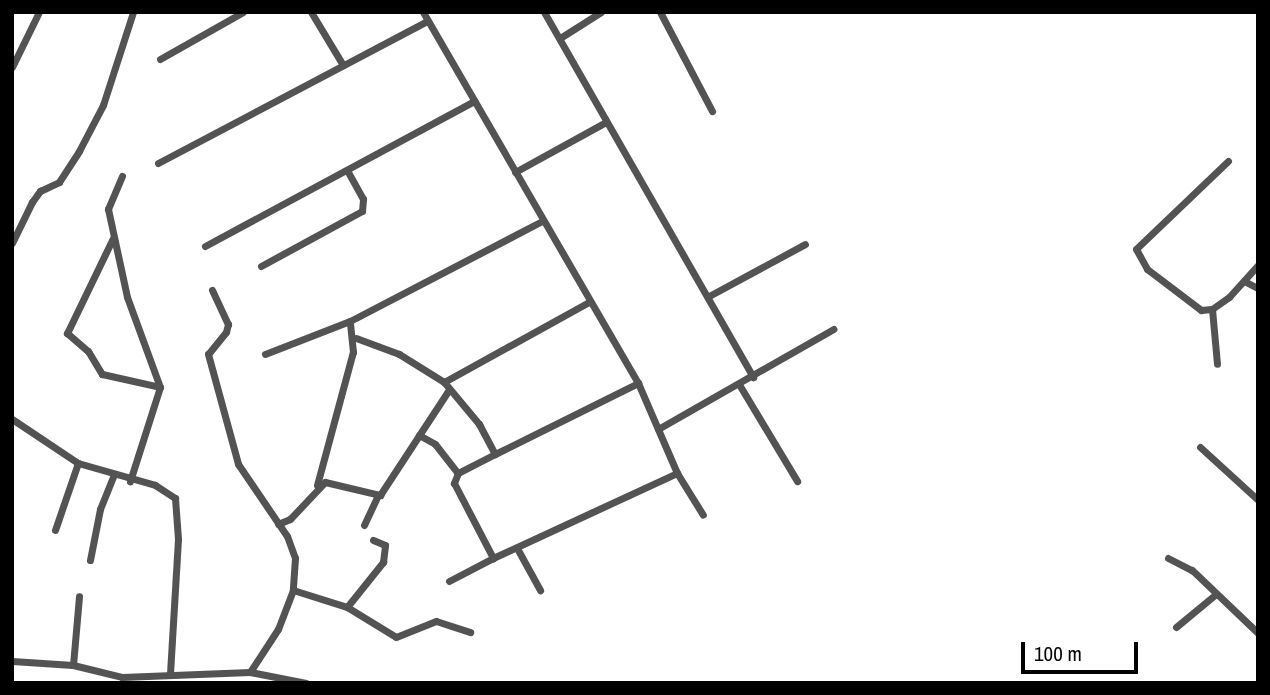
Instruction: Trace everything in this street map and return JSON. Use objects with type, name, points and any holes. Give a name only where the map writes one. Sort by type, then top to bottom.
[{"type":"street","points":[[12,67],[15,55],[39,12]]},
{"type":"street","points":[[12,243],[40,191],[59,182],[79,151],[103,105],[133,12]]},
{"type":"street","points":[[160,59],[243,12]]},
{"type":"street","points":[[311,12],[343,65]]},
{"type":"street","points":[[422,12],[638,383],[677,473],[703,515]]},
{"type":"street","points":[[544,12],[753,377]]},
{"type":"street","points":[[560,38],[601,12]]},
{"type":"street","points":[[660,12],[712,111]]},
{"type":"street","points":[[158,163],[428,21]]},
{"type":"street","points":[[205,246],[474,101]]},
{"type":"street","points":[[514,172],[606,122]]},
{"type":"street","points":[[1212,309],[1190,305],[1147,269],[1136,249],[1228,161]]},
{"type":"street","points":[[261,267],[362,211],[363,199],[347,170]]},
{"type":"street","points":[[122,176],[108,200],[113,238],[127,297],[160,387],[130,481]]},
{"type":"street","points":[[265,354],[351,321],[542,222]]},
{"type":"street","points":[[113,238],[67,333],[88,351],[102,374],[160,387]]},
{"type":"street","points":[[709,296],[805,244]]},
{"type":"street","points":[[1212,309],[1258,265]]},
{"type":"street","points":[[1244,281],[1258,288]]},
{"type":"street","points":[[212,290],[228,324],[226,332],[208,354],[238,464],[278,524],[295,558],[293,590],[278,629],[250,672]]},
{"type":"street","points":[[444,382],[589,302]]},
{"type":"street","points":[[1212,309],[1217,364]]},
{"type":"street","points":[[278,524],[302,507],[317,485],[356,338],[351,321]]},
{"type":"street","points":[[658,429],[740,386],[833,329]]},
{"type":"street","points":[[356,338],[399,354],[444,382],[448,391],[467,408],[495,454]]},
{"type":"street","points":[[494,558],[453,483],[458,473],[638,383]]},
{"type":"street","points":[[740,386],[796,481]]},
{"type":"street","points":[[364,525],[376,496],[448,391]]},
{"type":"street","points":[[12,419],[78,463],[169,492],[178,511],[170,674]]},
{"type":"street","points":[[419,435],[435,444],[458,473]]},
{"type":"street","points":[[1200,447],[1258,500]]},
{"type":"street","points":[[55,530],[78,463]]},
{"type":"street","points":[[449,581],[677,473]]},
{"type":"street","points":[[90,560],[100,509],[113,476]]},
{"type":"street","points":[[317,485],[335,484],[376,496]]},
{"type":"street","points":[[347,607],[383,562],[384,545],[373,540]]},
{"type":"street","points":[[518,550],[540,590]]},
{"type":"street","points":[[1168,558],[1192,570],[1258,633]]},
{"type":"street","points":[[293,590],[347,607],[396,637],[436,621],[470,632]]},
{"type":"street","points":[[1176,627],[1216,594]]},
{"type":"street","points":[[73,665],[79,596]]},
{"type":"street","points":[[12,660],[73,665],[119,680],[170,674],[250,672],[306,683]]}]
